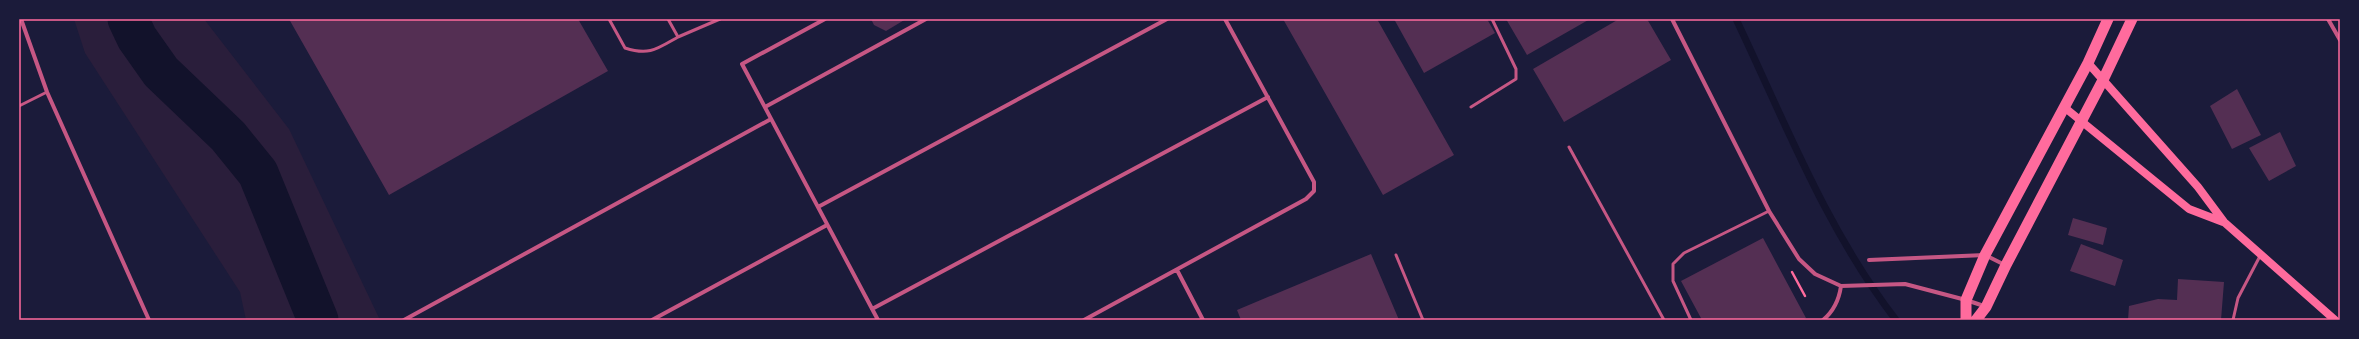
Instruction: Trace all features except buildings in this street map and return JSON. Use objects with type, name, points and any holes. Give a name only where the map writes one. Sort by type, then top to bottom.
[{"type":"highway","points":[[1966,320],[1966,300],[1985,255],[2088,63],[2108,19]]},
{"type":"highway","points":[[1976,320],[1986,307],[2006,265],[2103,80],[2132,19]]},
{"type":"main road","points":[[2088,63],[2198,187],[2224,222],[2260,256],[2335,320]]},
{"type":"main road","points":[[2064,107],[2189,209],[2224,222]]},
{"type":"street","points":[[21,19],[47,92],[149,320]]},
{"type":"street","points":[[824,19],[742,64],[877,320]]},
{"type":"street","points":[[764,107],[926,19]]},
{"type":"street","points":[[818,207],[1167,19]]},
{"type":"street","points":[[1084,320],[1306,199],[1314,191],[1314,182],[1225,19]]},
{"type":"street","points":[[1672,19],[1769,212],[1799,259],[1815,274],[1843,286],[1905,284],[1966,300],[1986,307]]},
{"type":"street","points":[[2328,19],[2340,40]]},
{"type":"street","points":[[872,309],[1268,97]]},
{"type":"street","points":[[404,320],[771,119]]},
{"type":"street","points":[[652,320],[827,225]]},
{"type":"street","points":[[1869,260],[1985,255],[2006,265]]},
{"type":"street","points":[[1177,270],[1203,320]]},
{"type":"street","points":[[1823,320],[1829,315],[1839,300],[1843,286]]},
{"type":"lane","points":[[609,19],[625,48],[639,52],[651,52],[678,37],[720,19]]},
{"type":"lane","points":[[668,19],[678,37]]},
{"type":"lane","points":[[1471,107],[1516,79],[1516,69],[1492,19]]},
{"type":"lane","points":[[19,106],[47,92]]},
{"type":"lane","points":[[1569,146],[1664,320]]},
{"type":"lane","points":[[1691,320],[1673,281],[1673,264],[1684,253],[1759,214],[1769,212]]},
{"type":"lane","points":[[1396,255],[1423,320]]},
{"type":"lane","points":[[2233,320],[2238,298],[2260,256]]},
{"type":"shaded area","points":[[74,19],[204,19],[289,129],[380,320],[246,320],[240,292],[85,53]]},
{"type":"waterway","points":[[128,19],[137,38],[161,72],[228,136],[258,173],[318,320]]},
{"type":"waterway","points":[[1736,19],[1808,174],[1828,212],[1848,249],[1896,320]]}]
